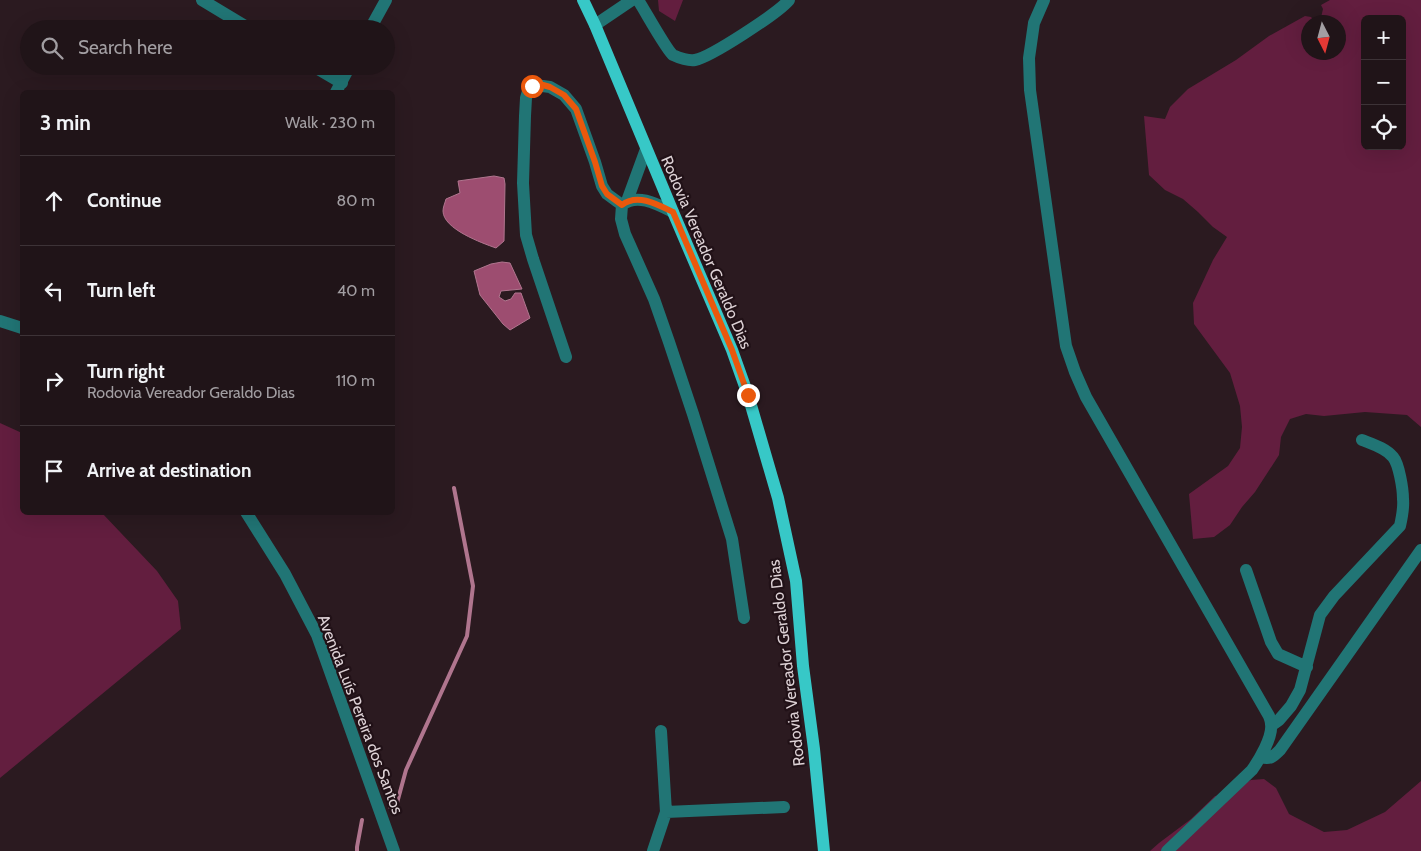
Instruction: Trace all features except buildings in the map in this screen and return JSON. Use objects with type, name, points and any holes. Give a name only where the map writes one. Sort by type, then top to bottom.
[{"type":"main road","name":"Rodovia Vereador Geraldo Dias","points":[[583,0],[732,350],[748,395],[778,498],[796,581],[803,666],[814,749],[824,851]]},
{"type":"street","points":[[202,0],[235,20]]},
{"type":"street","points":[[375,20],[386,0]]},
{"type":"street","points":[[595,25],[632,0]]},
{"type":"street","points":[[638,0],[671,54],[695,60],[720,48],[757,25],[783,7],[789,0]]},
{"type":"street","points":[[1044,0],[1034,23],[1029,58],[1030,90],[1066,346],[1086,397],[1269,716],[1272,726],[1266,747],[1252,770],[1167,851]]},
{"type":"street","points":[[324,75],[339,88],[346,75]]},
{"type":"street","points":[[566,357],[526,235],[523,183],[526,98],[529,88],[543,85],[550,87],[564,95],[576,109],[602,186],[607,194],[625,203],[638,200],[651,201],[673,212]]},
{"type":"street","points":[[646,149],[625,203],[621,220],[625,234],[654,299],[669,342],[732,539],[744,618]]},
{"type":"street","points":[[0,321],[20,327]]},
{"type":"street","points":[[1272,726],[1291,706],[1300,690],[1320,615],[1334,596],[1400,526],[1404,499],[1398,467],[1393,456],[1378,446],[1362,440]]},
{"type":"street","name":"Avenida Luís Pereira dos Santos","points":[[248,515],[285,574],[318,634],[394,851]]},
{"type":"street","points":[[1261,757],[1268,760],[1280,750],[1421,550]]},
{"type":"street","points":[[1246,570],[1271,642],[1278,654],[1307,667]]},
{"type":"street","points":[[653,851],[666,812],[660,730]]},
{"type":"street","points":[[666,812],[784,807]]},
{"type":"shaded area","points":[[658,0],[683,0],[675,21],[659,11]]},
{"type":"shaded area","points":[[1330,0],[1421,0],[1421,427],[1407,415],[1365,412],[1324,416],[1306,414],[1290,419],[1281,437],[1279,455],[1255,492],[1230,525],[1214,537],[1193,539],[1189,494],[1228,466],[1240,448],[1242,427],[1240,406],[1230,373],[1194,324],[1193,303],[1213,260],[1227,237],[1213,227],[1183,199],[1165,190],[1149,175],[1144,116],[1165,119],[1170,107],[1188,89],[1236,60],[1269,36],[1301,18],[1301,60],[1346,60],[1346,15],[1322,15],[1323,9],[1321,5]]},
{"type":"shaded area","points":[[494,176],[504,178],[505,184],[504,241],[496,248],[473,239],[456,229],[449,224],[443,211],[446,199],[460,193],[458,181]]},
{"type":"shaded area","points":[[502,262],[510,263],[522,289],[501,291],[499,297],[505,301],[511,299],[515,293],[521,293],[530,318],[510,330],[480,295],[474,271]]},
{"type":"shaded area","points":[[0,423],[20,432],[20,515],[104,515],[157,571],[178,601],[181,629],[0,778]]},
{"type":"shaded area","points":[[1264,779],[1276,788],[1289,814],[1324,832],[1347,830],[1385,812],[1421,781],[1421,851],[1150,851],[1191,819],[1215,796],[1222,795],[1251,780]]},
{"type":"waterway","points":[[390,807],[397,803],[406,770],[467,636],[473,586],[454,488]]},
{"type":"waterway","points":[[357,851],[362,820]]},
{"type":"route","points":[[532,86],[543,85],[550,87],[564,95],[576,109],[602,186],[607,194],[622,205],[627,201],[651,201],[673,212],[732,350],[748,395]]}]
